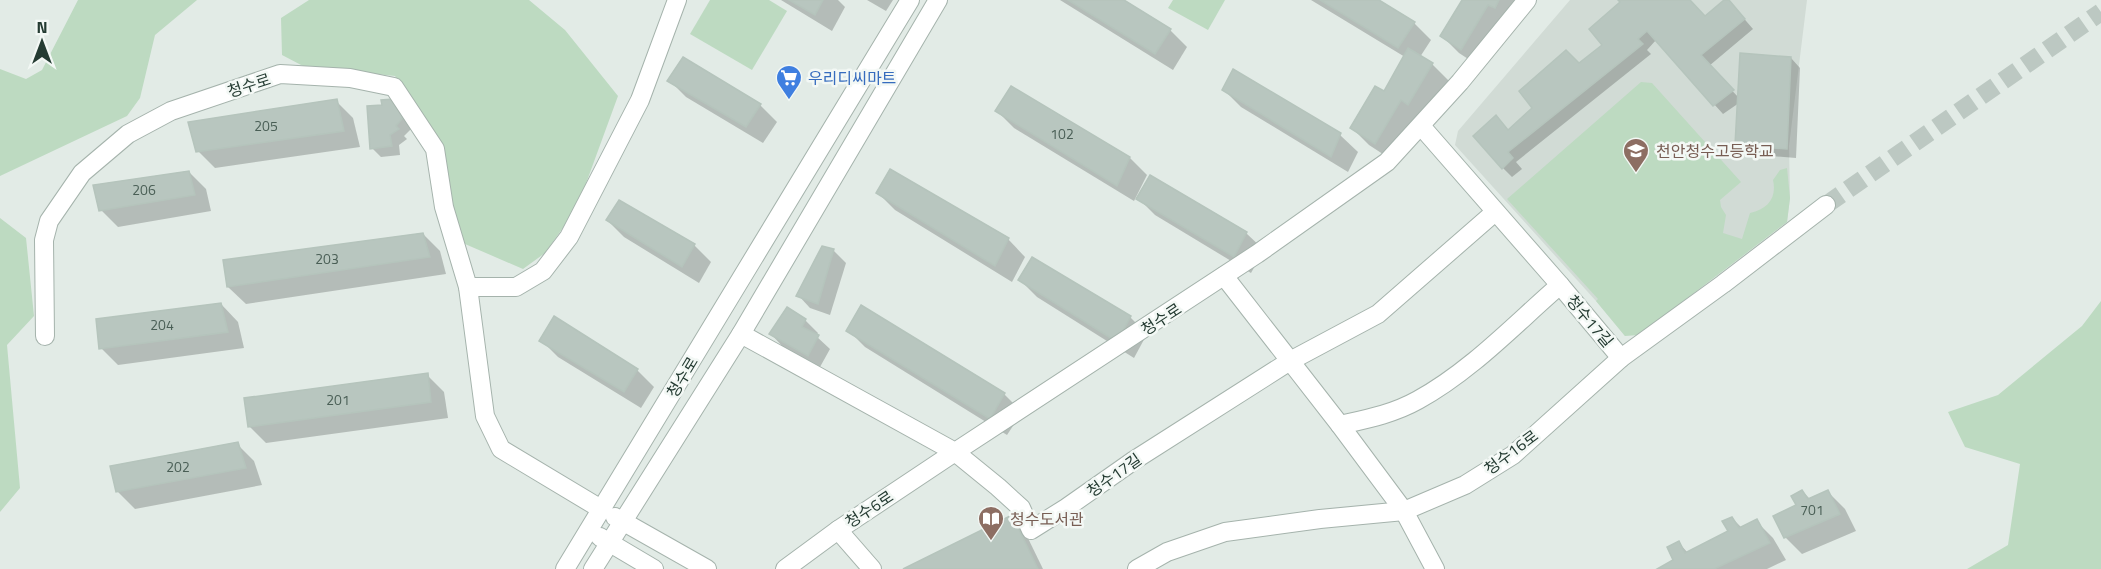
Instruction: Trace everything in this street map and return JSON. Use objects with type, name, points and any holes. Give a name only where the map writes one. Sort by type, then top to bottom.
[{"type":"street","points":[[468,287],[516,287],[543,271],[569,237],[640,100],[677,0]]},
{"type":"street","name":"청수로","points":[[565,569],[910,0]]},
{"type":"street","name":"청수로","points":[[593,569],[741,334],[938,0]]},
{"type":"street","name":"청수로","points":[[955,452],[1302,224],[1387,162],[1421,126],[1527,0]]},
{"type":"street","name":"청수로","points":[[45,336],[44,240],[50,221],[82,173],[128,134],[171,111],[280,74],[350,78],[394,87],[435,149],[444,207],[468,287],[485,416],[501,448],[601,509]]},
{"type":"street","points":[[1421,126],[1495,212]]},
{"type":"street","name":"청수16로","points":[[1137,569],[1167,552],[1225,532],[1320,519],[1404,511],[1465,485],[1513,455],[1621,358],[1826,205]]},
{"type":"street","name":"청수17길","points":[[955,452],[1021,508],[1031,530],[1133,461],[1290,361],[1378,314],[1495,212],[1621,358]]},
{"type":"street","points":[[1224,276],[1404,511],[1435,569]]},
{"type":"street","name":"청수17길","points":[[1340,425],[1382,416],[1418,400],[1459,373],[1560,285]]},
{"type":"street","points":[[741,334],[955,452]]},
{"type":"street","name":"청수6로","points":[[785,569],[838,530],[955,452]]},
{"type":"street","points":[[574,493],[587,512],[588,531],[654,569]]},
{"type":"street","points":[[601,509],[707,569]]},
{"type":"street","points":[[838,530],[872,569]]},
{"type":"shaded area","name":"천안청수고등학교","points":[[1570,0],[1807,0],[1789,146],[1790,198],[1787,222],[1625,336],[1455,145],[1458,131]]},
{"type":"green space","points":[[78,0],[197,0],[155,35],[140,98],[127,116],[0,176],[0,69],[26,79],[42,70]]},
{"type":"green space","points":[[309,0],[529,0],[565,30],[618,96],[577,208],[545,253],[523,269],[465,244],[452,223],[442,145],[395,76],[303,66],[282,55],[281,18]]},
{"type":"green space","points":[[710,0],[769,0],[787,11],[752,70],[690,34]]},
{"type":"green space","points":[[1173,0],[1225,0],[1208,30],[1168,8]]},
{"type":"green space","points":[[1641,82],[1652,83],[1741,182],[1720,200],[1726,215],[1723,233],[1742,239],[1750,213],[1762,209],[1770,202],[1774,192],[1773,180],[1780,170],[1787,168],[1790,198],[1787,222],[1639,335],[1625,336],[1596,301],[1598,299],[1507,199]]},
{"type":"green space","points":[[0,218],[26,238],[34,316],[7,345],[20,488],[0,512]]},
{"type":"green space","points":[[2101,301],[2101,569],[1967,569],[2008,545],[2020,464],[1965,447],[1948,412],[1998,395],[2082,326]]},
{"type":"building","points":[[789,0],[823,0],[815,15]]},
{"type":"building","points":[[1068,0],[1124,0],[1171,29],[1155,54]]},
{"type":"building","points":[[1320,0],[1379,0],[1415,22],[1398,48]]},
{"type":"building","points":[[1462,0],[1499,0],[1495,8],[1488,5],[1461,50],[1440,36]]},
{"type":"building","points":[[1618,0],[1690,0],[1705,16],[1724,0],[1729,0],[1745,19],[1701,55],[1734,90],[1713,106],[1647,31],[1638,39],[1643,44],[1508,152],[1513,158],[1502,169],[1473,136],[1496,115],[1508,130],[1532,108],[1519,91],[1566,50],[1579,63],[1602,45],[1589,29],[1620,2]]},
{"type":"building","points":[[1408,48],[1433,63],[1408,105],[1401,100],[1375,144],[1350,128],[1375,86],[1384,91]]},
{"type":"building","points":[[1740,53],[1791,57],[1787,149],[1735,145]]},
{"type":"building","points":[[683,57],[761,104],[746,127],[667,81]]},
{"type":"building","points":[[1233,69],[1341,133],[1331,157],[1222,90]]},
{"type":"building","points":[[1011,86],[1130,157],[1117,186],[995,111]]},
{"type":"building","points":[[337,99],[344,131],[196,152],[188,122]]},
{"type":"building","points":[[393,99],[406,114],[396,126],[399,129],[390,135],[392,146],[370,149],[367,106],[382,105],[381,100]]},
{"type":"building","points":[[890,169],[1009,238],[995,266],[876,193]]},
{"type":"building","points":[[189,171],[195,195],[99,211],[93,185]]},
{"type":"building","points":[[1150,175],[1247,232],[1234,257],[1136,199]]},
{"type":"building","points":[[619,200],[695,244],[682,267],[606,220]]},
{"type":"building","points":[[423,233],[430,257],[227,287],[223,260]]},
{"type":"building","points":[[822,246],[834,249],[818,304],[796,296]]},
{"type":"building","points":[[1032,257],[1131,316],[1117,342],[1018,280]]},
{"type":"building","points":[[221,303],[228,332],[99,349],[96,319]]},
{"type":"building","points":[[861,305],[1005,393],[990,419],[846,331]]},
{"type":"building","points":[[787,307],[806,319],[802,327],[819,335],[808,356],[769,334]]},
{"type":"building","points":[[554,316],[638,369],[624,392],[539,341]]},
{"type":"building","points":[[428,373],[431,402],[248,427],[244,398]]},
{"type":"building","points":[[238,442],[246,468],[116,492],[110,466]]},
{"type":"building","points":[[1802,490],[1808,499],[1828,490],[1840,514],[1784,538],[1773,516],[1796,505],[1791,496]]},
{"type":"building","name":"청수도서관","points":[[1012,515],[1038,569],[903,569]]},
{"type":"building","points":[[1732,517],[1739,528],[1757,519],[1770,543],[1714,569],[1657,569],[1673,560],[1667,547],[1679,541],[1685,553],[1728,531],[1722,521]]},
{"type":"tunnel","points":[[1826,205],[2101,12]]},
{"type":"place","name":"우리디씨마트","points":[[789,101]]},
{"type":"place","name":"천안청수고등학교","points":[[1636,174]]},
{"type":"place","name":"청수도서관","points":[[991,542]]}]
